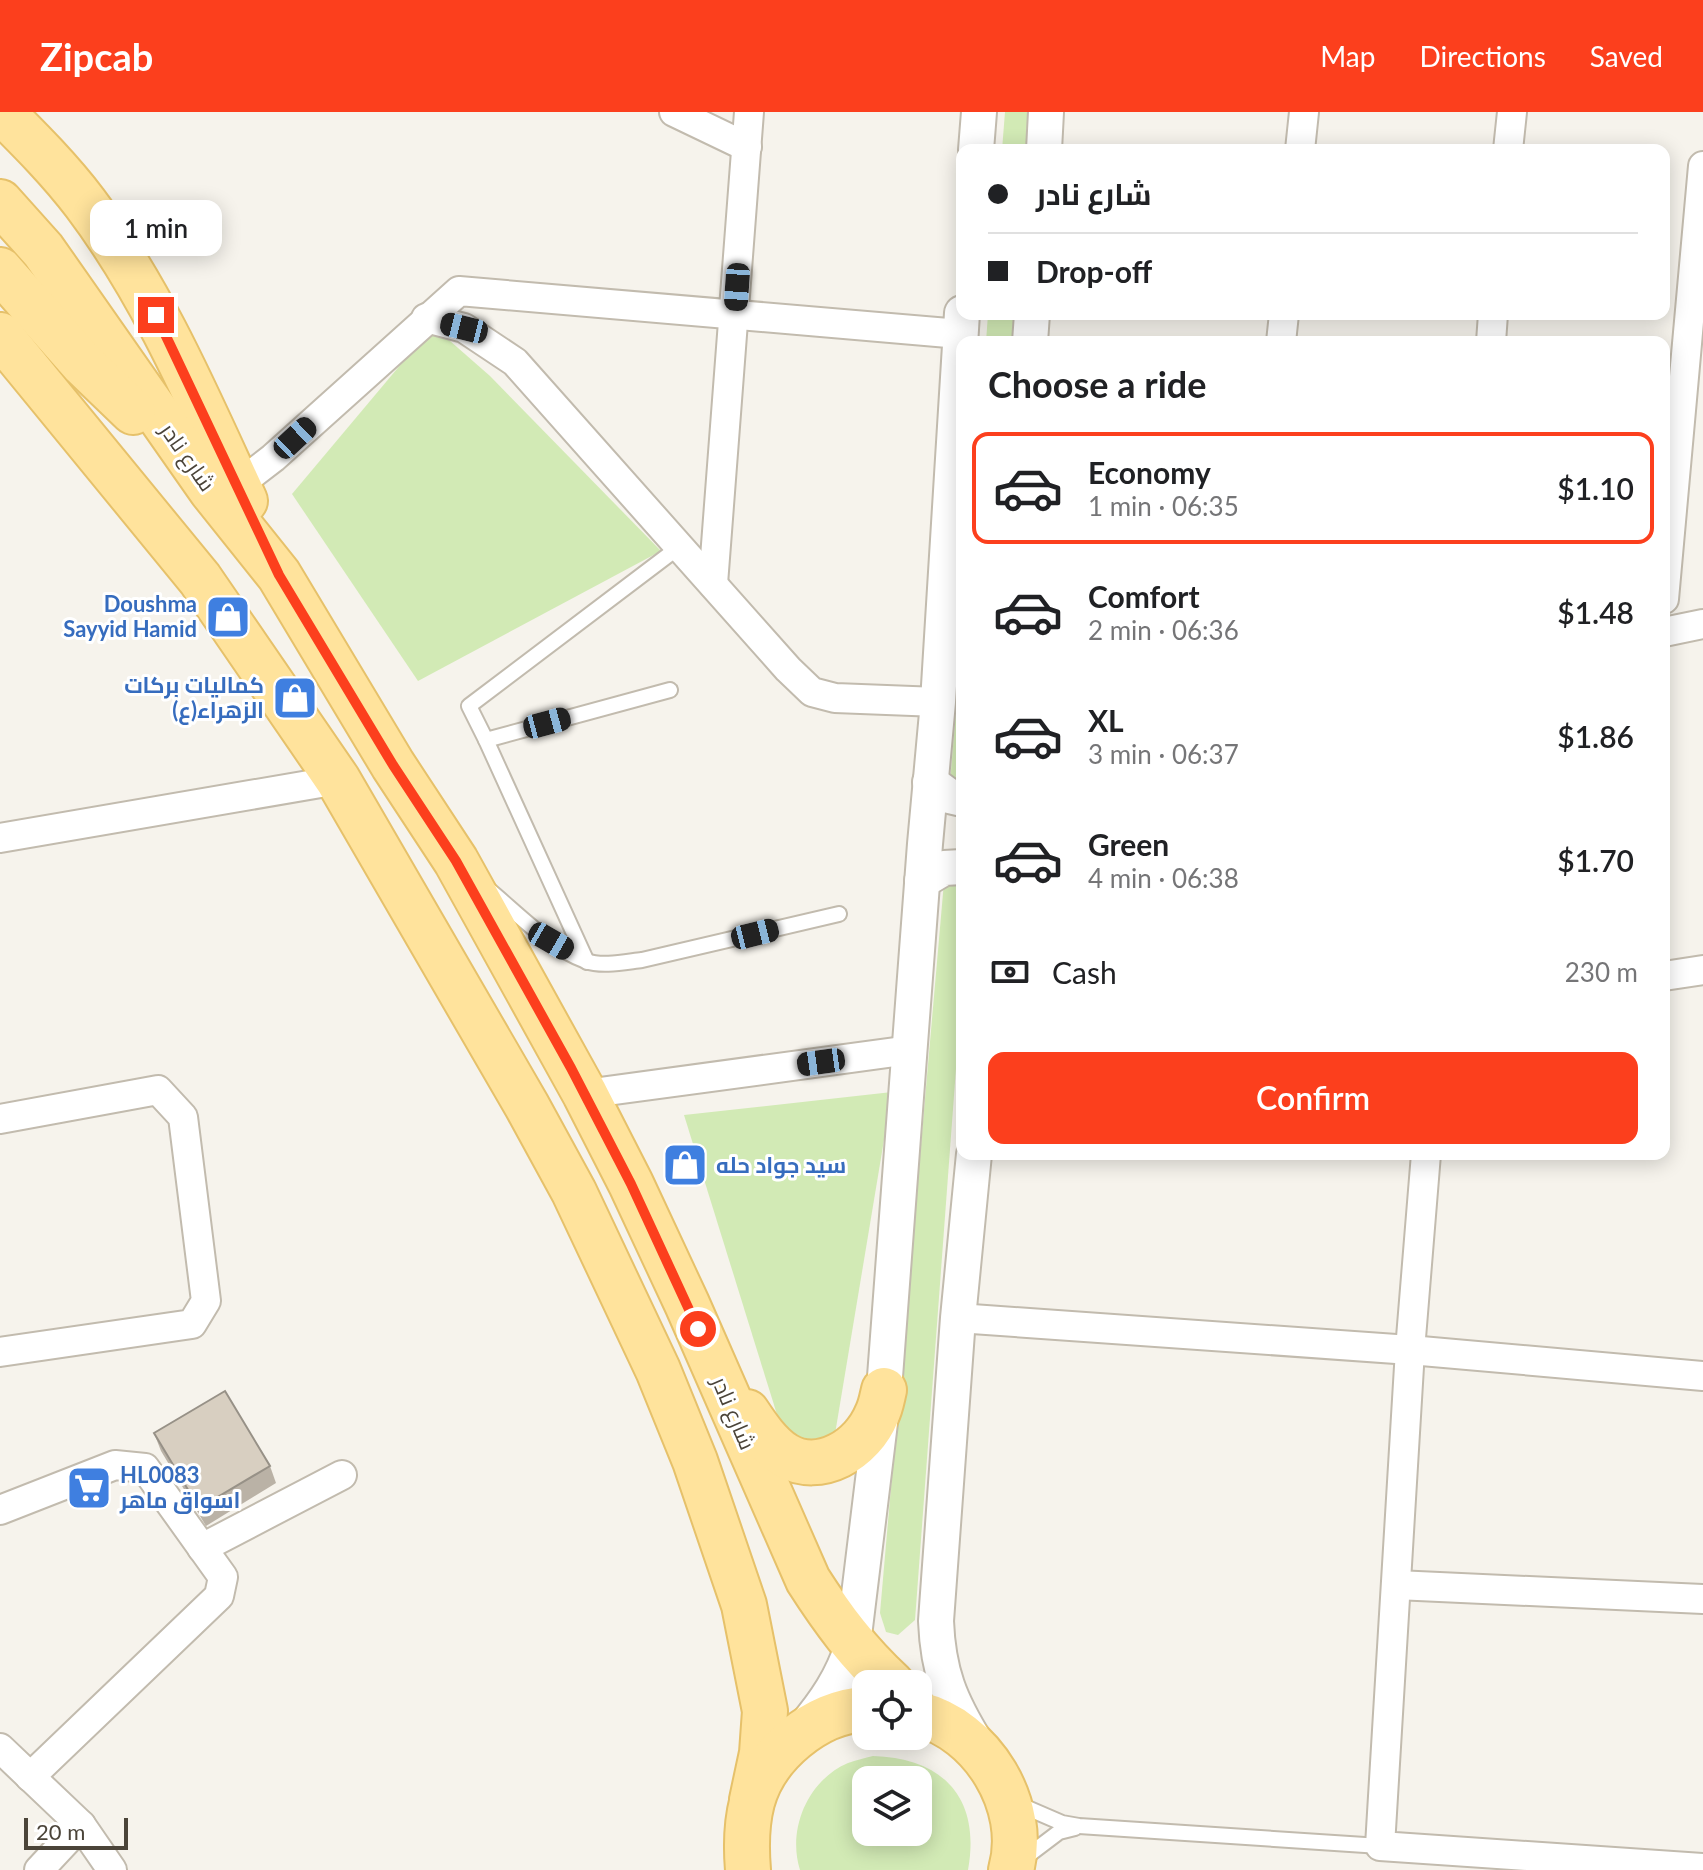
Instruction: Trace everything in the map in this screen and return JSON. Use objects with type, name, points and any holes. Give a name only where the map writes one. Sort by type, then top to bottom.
[{"type":"main road","points":[[2,112],[85,202],[156,315],[224,494]]},
{"type":"main road","name":"شارع نادر","points":[[0,202],[43,250],[224,494],[279,575],[393,765],[456,861],[585,1094],[687,1304],[808,1580],[834,1621],[876,1670]]},
{"type":"main road","points":[[0,270],[83,364],[224,494]]},
{"type":"main road","points":[[5,342],[200,579],[338,780],[527,1106],[624,1293],[695,1461],[744,1605],[756,1658],[765,1711],[762,1753],[745,1838],[748,1870]]},
{"type":"main road","points":[[687,1304],[744,1408],[760,1431],[785,1454],[816,1463],[834,1459],[850,1449],[877,1416],[884,1390]]},
{"type":"main road","points":[[752,1800],[770,1765],[794,1739],[824,1720],[852,1713]]},
{"type":"main road","points":[[932,1716],[983,1760],[1013,1823],[1013,1870]]},
{"type":"main road","points":[[932,1724],[983,1760]]},
{"type":"street","points":[[674,112],[747,147]]},
{"type":"street","points":[[713,584],[749,112]]},
{"type":"street","points":[[976,144],[979,112]]},
{"type":"street","points":[[1044,144],[1046,112]]},
{"type":"street","points":[[1301,144],[1304,112]]},
{"type":"street","points":[[1509,144],[1512,112]]},
{"type":"street","points":[[1670,470],[1673,406],[1698,279],[1703,166]]},
{"type":"street","points":[[224,494],[273,458],[459,291],[735,315],[961,324]]},
{"type":"street","points":[[426,318],[464,328],[515,362],[788,669],[812,692],[835,698],[938,702]]},
{"type":"street","points":[[794,1739],[828,1700],[844,1672],[853,1644],[884,1390],[938,702],[956,406]]},
{"type":"street","points":[[1670,631],[1703,624]]},
{"type":"street","points":[[4,831],[338,780]]},
{"type":"street","points":[[930,782],[956,798]]},
{"type":"street","points":[[922,881],[944,868],[956,867]]},
{"type":"street","points":[[1670,975],[1703,970]]},
{"type":"street","points":[[585,1094],[910,1050]]},
{"type":"street","points":[[0,1119],[158,1090],[183,1117],[206,1301],[192,1324],[0,1352]]},
{"type":"street","points":[[973,1160],[958,1318],[936,1621],[937,1654],[959,1716],[983,1760]]},
{"type":"street","points":[[1426,1160],[1410,1350],[1380,1846],[1659,1868],[1703,1868]]},
{"type":"street","points":[[958,1318],[1410,1350],[1703,1376]]},
{"type":"street","points":[[0,1510],[115,1465],[145,1468],[223,1577],[219,1596],[30,1777]]},
{"type":"street","points":[[202,1548],[342,1475]]},
{"type":"street","points":[[1396,1585],[1703,1599]]},
{"type":"street","points":[[0,1748],[81,1825],[112,1870]]},
{"type":"street","points":[[39,1870],[81,1825]]},
{"type":"street","points":[[81,1825],[93,1870]]},
{"type":"lane","points":[[587,962],[469,706],[679,547]]},
{"type":"lane","points":[[486,740],[670,690]]},
{"type":"lane","points":[[456,861],[551,941],[587,962],[642,960],[839,914]]},
{"type":"lane","points":[[983,1760],[1018,1804],[1062,1823],[1380,1846]]},
{"type":"lane","points":[[1013,1870],[1032,1851],[1059,1832],[1079,1826]]},
{"type":"green space","points":[[1005,112],[1040,112],[1037,144],[1002,144]]},
{"type":"green space","points":[[988,320],[1020,320],[1019,336],[986,336]]},
{"type":"green space","points":[[433,326],[490,376],[661,551],[418,681],[292,494]]},
{"type":"green space","points":[[956,710],[956,783],[950,783]]},
{"type":"green space","points":[[944,882],[956,885],[956,1069],[915,1620],[898,1635],[886,1632],[880,1613]]},
{"type":"green space","points":[[892,1092],[835,1434],[788,1450],[684,1115]]},
{"type":"green space","points":[[873,1756],[922,1766],[852,1766],[852,1846],[932,1846],[932,1771],[952,1787],[962,1803],[969,1823],[971,1845],[968,1870],[800,1870],[796,1838],[804,1808],[822,1781],[848,1763]]},
{"type":"building","points":[[225,1391],[270,1466],[199,1508],[154,1433]]},
{"type":"place","name":"Doushma Sayyid Hamid","points":[[228,617]]},
{"type":"place","name":"كماليات بركات الزهراء(ع)","points":[[295,698]]},
{"type":"place","name":"سيد جواد حله","points":[[685,1165]]},
{"type":"place","name":"HL0083 اسواق ماهر","points":[[89,1488]]},
{"type":"route","points":[[156,315],[279,575],[393,765],[456,861],[585,1094],[631,1184],[698,1329]]}]
